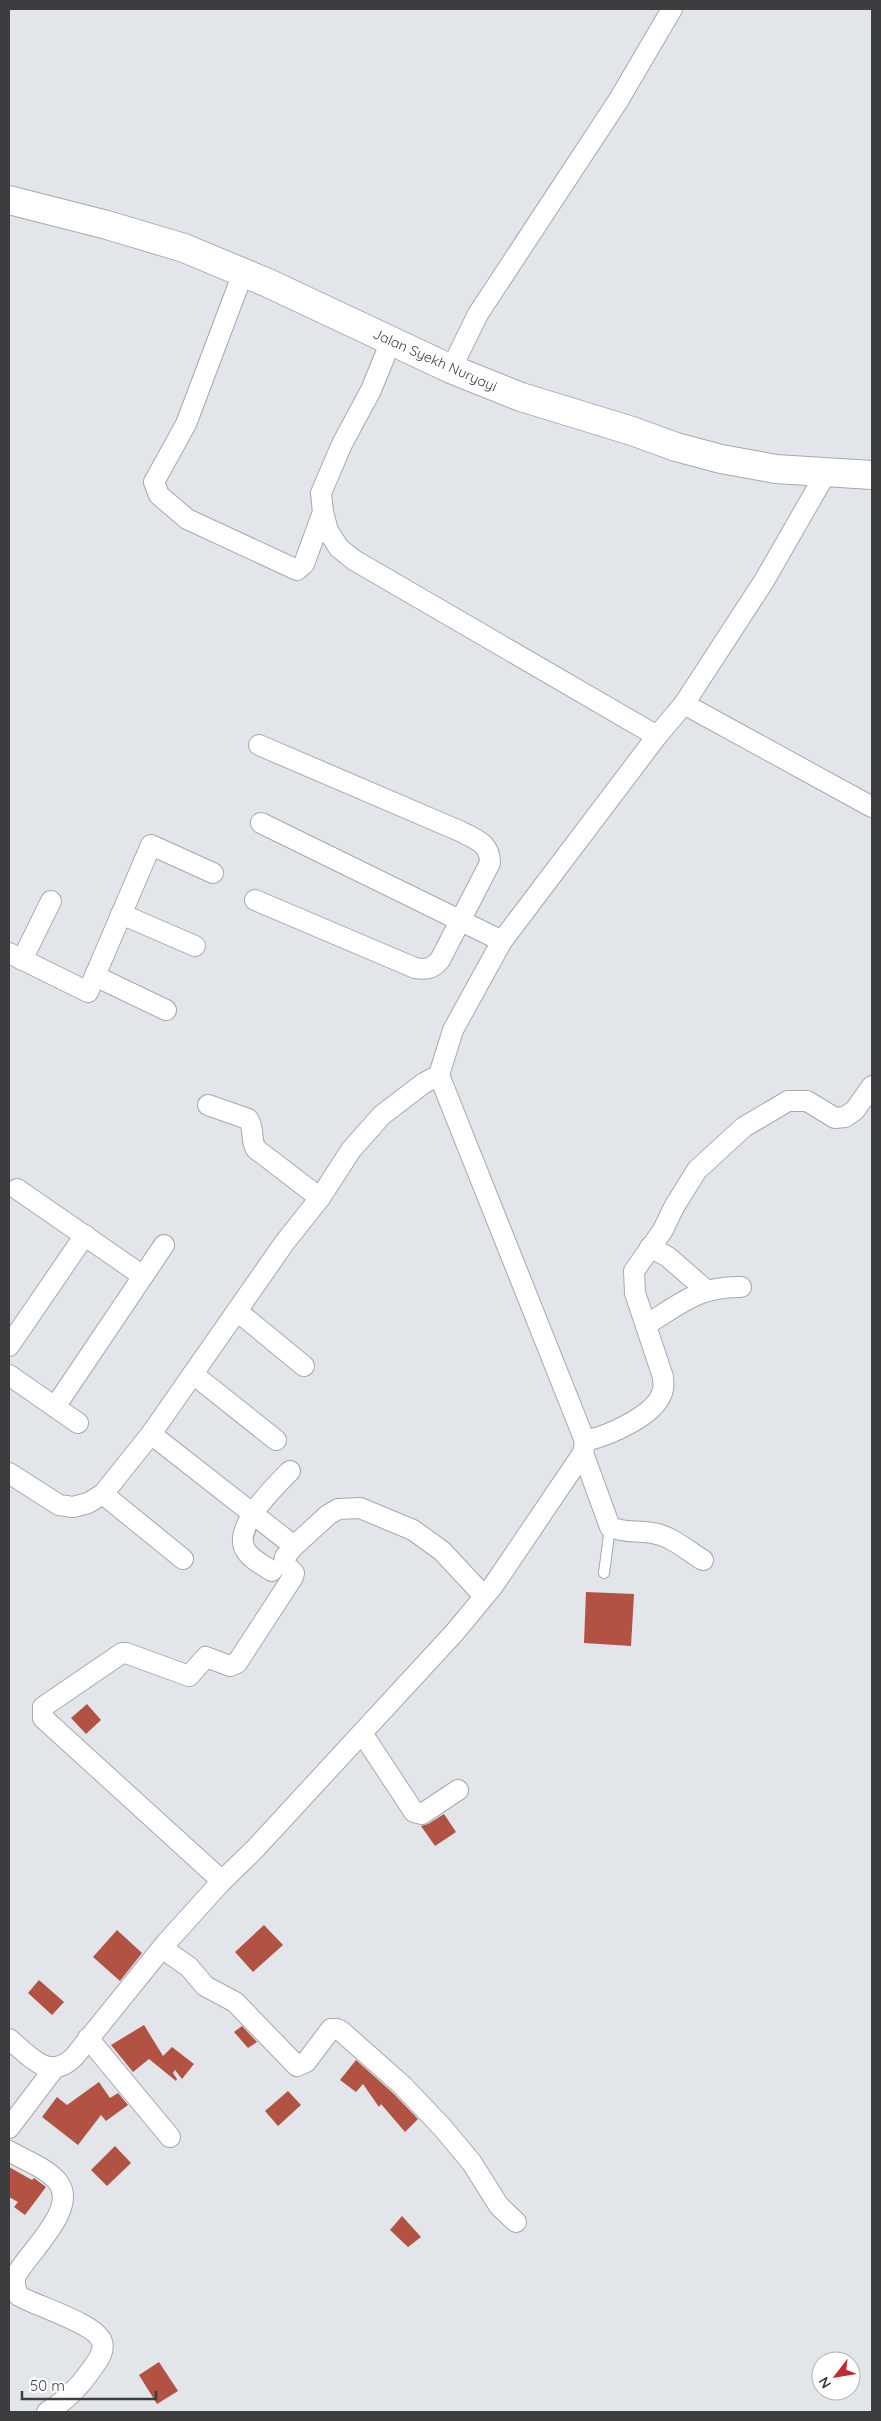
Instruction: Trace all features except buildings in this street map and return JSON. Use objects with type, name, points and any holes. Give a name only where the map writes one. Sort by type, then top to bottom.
[{"type":"main road","name":"Jalan Syekh Nuryayi","points":[[11,204],[152,238],[184,248],[243,273],[451,370],[521,397],[623,428],[676,447],[730,461],[776,469],[872,475]]},
{"type":"street","points":[[451,370],[478,314],[612,110],[672,9]]},
{"type":"street","points":[[243,273],[186,424],[154,482],[155,489],[167,504],[187,519],[297,570],[304,564],[322,512]]},
{"type":"street","points":[[391,341],[371,390],[342,444],[322,493],[322,512],[328,531],[339,548],[354,560],[657,736]]},
{"type":"street","points":[[9,1474],[59,1506],[74,1507],[88,1503],[103,1494],[151,1434],[285,1242],[320,1198],[347,1157],[382,1115],[439,1075],[453,1030],[488,962],[657,736],[684,704],[764,582],[826,473]]},
{"type":"street","points":[[684,704],[872,807]]},
{"type":"street","points":[[255,900],[415,968],[425,970],[435,966],[440,960],[490,863],[490,854],[487,846],[462,832],[259,745]]},
{"type":"street","points":[[261,823],[502,941]]},
{"type":"street","points":[[51,901],[15,957],[88,992],[151,845],[213,873]]},
{"type":"street","points":[[121,914],[196,946]]},
{"type":"street","points":[[95,976],[166,1010]]},
{"type":"street","points":[[439,1075],[584,1447],[610,1527],[624,1532],[652,1532],[664,1536],[703,1560]]},
{"type":"street","points":[[9,2128],[53,2070],[69,2063],[162,1948],[222,1881],[254,1850],[455,1632],[484,1596],[584,1447],[625,1427],[659,1399],[663,1390],[663,1378],[632,1280],[634,1271],[697,1170],[744,1127],[788,1101],[798,1099],[806,1101],[835,1118],[845,1117],[855,1110],[872,1086]]},
{"type":"street","points":[[208,1105],[248,1119],[253,1129],[253,1143],[256,1149],[320,1198]]},
{"type":"street","points":[[18,1189],[143,1276]]},
{"type":"street","points":[[9,1346],[85,1235]]},
{"type":"street","points":[[55,1406],[164,1245]]},
{"type":"street","points":[[650,1248],[668,1257],[706,1290]]},
{"type":"street","points":[[646,1325],[706,1290],[720,1287],[741,1287]]},
{"type":"street","points":[[237,1311],[304,1366]]},
{"type":"street","points":[[192,1374],[276,1440]]},
{"type":"street","points":[[9,1375],[78,1423]]},
{"type":"street","points":[[151,1434],[294,1546]]},
{"type":"street","points":[[272,1571],[252,1558],[244,1547],[244,1531],[263,1499],[290,1471]]},
{"type":"street","points":[[103,1494],[183,1559]]},
{"type":"street","points":[[222,1881],[43,1718],[41,1712],[46,1704],[122,1653],[189,1676],[206,1657],[230,1666],[237,1663],[294,1577],[294,1573],[284,1561],[294,1546],[338,1509],[360,1508],[413,1530],[442,1551],[484,1596]]},
{"type":"street","points":[[362,1733],[414,1812],[422,1814],[458,1790]]},
{"type":"street","points":[[162,1948],[189,1967],[205,1986],[235,2002],[297,2066],[306,2062],[331,2029],[334,2028],[341,2031],[402,2085],[442,2127],[472,2163],[499,2206],[516,2222]]},
{"type":"street","points":[[88,2038],[170,2137]]},
{"type":"street","points":[[9,2039],[44,2066],[53,2070]]},
{"type":"street","points":[[9,2151],[44,2170],[58,2182],[65,2198],[61,2212],[19,2269],[12,2288],[25,2300],[86,2327],[96,2333],[102,2341],[103,2348],[99,2359],[88,2375],[71,2393],[47,2412]]},
{"type":"lane","points":[[604,1573],[610,1527]]}]
